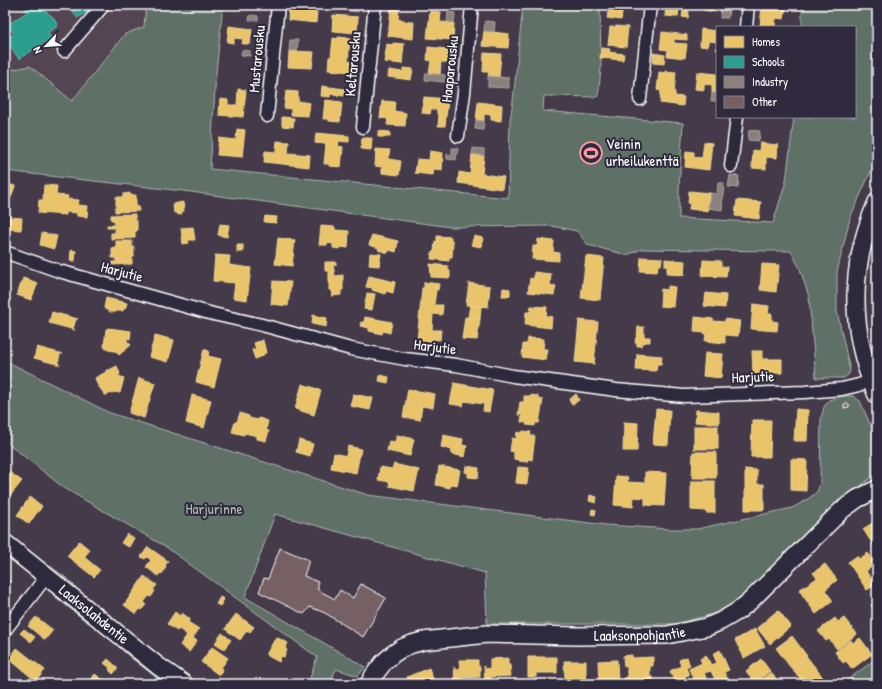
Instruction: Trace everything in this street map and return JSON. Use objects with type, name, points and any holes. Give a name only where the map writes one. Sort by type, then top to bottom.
[{"type":"street","points":[[64,51],[102,5]]},
{"type":"street","name":"Mustarousku","points":[[268,116],[278,5]]},
{"type":"street","name":"Keltarousku","points":[[364,127],[375,5]]},
{"type":"street","name":"Haaparousku","points":[[458,136],[464,93],[472,5]]},
{"type":"street","points":[[640,99],[650,5]]},
{"type":"street","points":[[746,26],[748,5]]},
{"type":"street","points":[[730,166],[737,118]]},
{"type":"street","points":[[874,388],[864,359],[858,331],[855,296],[859,263],[864,240],[877,202]]},
{"type":"street","name":"Harjutie","points":[[5,252],[59,271],[214,314],[262,325],[351,349],[405,359],[456,365],[513,376],[616,390],[684,396],[805,392],[859,386],[874,388]]},
{"type":"street","name":"Laaksonpohjantie","points":[[369,684],[384,662],[393,654],[402,648],[423,641],[487,634],[576,636],[667,635],[707,627],[738,611],[749,602],[842,510],[877,489]]},
{"type":"street","name":"Laaksolahdentie","points":[[5,543],[158,666],[184,684]]},
{"type":"street","points":[[5,630],[46,577]]},
{"type":"shaded area","points":[[5,5],[146,5],[144,27],[125,34],[72,101],[30,66],[5,71]]},
{"type":"green space","points":[[146,5],[223,5],[216,73],[210,169],[508,198],[510,120],[523,5],[600,5],[601,69],[598,97],[544,96],[543,111],[683,123],[679,188],[679,218],[773,223],[786,181],[794,118],[856,118],[856,26],[802,26],[802,5],[877,5],[877,158],[850,218],[837,272],[837,311],[850,371],[844,378],[816,378],[809,297],[800,269],[791,251],[642,249],[627,255],[588,245],[577,231],[552,226],[451,227],[183,191],[5,171],[5,71],[30,66],[72,101],[125,34],[144,27]]},
{"type":"green space","points":[[877,226],[877,251],[867,250]]},
{"type":"green space","name":"Harjurinne","points":[[5,360],[110,413],[368,495],[606,525],[697,529],[792,508],[817,492],[820,483],[821,418],[824,407],[829,400],[842,396],[853,396],[860,401],[877,440],[877,473],[839,503],[748,593],[734,604],[713,614],[675,624],[487,624],[485,573],[275,514],[245,597],[365,667],[358,676],[336,669],[330,684],[308,684],[317,657],[166,547],[64,488],[5,441]]},
{"type":"green space","points":[[50,566],[69,580],[76,588],[74,591],[49,568]]},
{"type":"green space","points":[[56,592],[89,622],[87,622],[53,595]]},
{"type":"green space","points":[[117,641],[170,684],[165,684],[130,657],[115,643]]},
{"type":"green space","points":[[877,658],[877,684],[842,684]]},
{"type":"building: Homes","points":[[251,5],[259,5],[259,9],[251,8]]},
{"type":"building: Homes","points":[[289,5],[314,5],[313,12],[317,12],[316,23],[288,20]]},
{"type":"building: Homes","points":[[609,5],[632,5],[632,8],[623,7],[621,20],[607,18]]},
{"type":"building: Homes","points":[[666,5],[679,5],[678,17],[665,16]]},
{"type":"building: Homes","points":[[705,5],[729,5],[729,8],[718,7],[717,12],[704,10]]},
{"type":"building: Homes","points":[[762,5],[786,6],[784,19],[776,18],[775,26],[760,26]]},
{"type":"building: Homes","points":[[391,9],[399,10],[398,19],[414,22],[413,39],[388,36]]},
{"type":"building: Homes","points":[[683,10],[689,11],[688,18],[682,17]]},
{"type":"building: Homes","points":[[430,11],[441,12],[440,22],[454,23],[453,40],[427,38]]},
{"type":"building: Homes","points":[[333,15],[358,17],[357,33],[332,31]]},
{"type":"building: Homes","points":[[229,26],[252,29],[250,44],[242,44],[243,39],[234,38],[234,43],[227,42]]},
{"type":"building: Homes","points":[[610,27],[628,27],[626,47],[608,45]]},
{"type":"building: Homes","points":[[701,29],[716,31],[716,42],[708,41],[708,47],[700,46]]},
{"type":"building: Homes","points":[[484,31],[509,34],[508,48],[482,46]]},
{"type":"building: Homes","points":[[662,32],[687,35],[687,40],[674,39],[674,43],[687,44],[685,58],[667,56],[668,50],[660,49]]},
{"type":"building: Homes","points":[[338,37],[350,38],[348,61],[352,62],[351,72],[328,70],[333,38],[338,39]]},
{"type":"building: Homes","points":[[393,43],[404,44],[402,64],[384,62],[387,44],[393,45]]},
{"type":"building: Homes","points":[[428,47],[457,50],[456,63],[441,62],[440,74],[429,73],[431,61],[427,60]]},
{"type":"building: Homes","points":[[601,48],[610,49],[609,52],[624,54],[623,60],[600,58]]},
{"type":"building: Homes","points":[[289,51],[314,52],[312,68],[288,67]]},
{"type":"building: Homes","points":[[484,53],[501,54],[499,77],[488,76],[489,72],[483,72]]},
{"type":"building: Homes","points":[[653,53],[665,55],[664,64],[653,63]]},
{"type":"building: Homes","points":[[403,68],[413,69],[411,80],[388,77],[389,70],[403,72]]},
{"type":"building: Homes","points":[[665,71],[676,72],[674,92],[675,96],[684,97],[683,106],[660,103],[661,91],[657,90],[659,72],[665,73]]},
{"type":"building: Homes","points":[[697,72],[716,74],[716,93],[712,93],[712,85],[704,84],[704,90],[695,89]]},
{"type":"building: Homes","points":[[322,86],[345,89],[344,96],[330,94],[330,97],[321,96]]},
{"type":"building: Homes","points":[[238,89],[246,90],[243,117],[219,115],[220,99],[228,100],[228,105],[237,105]]},
{"type":"building: Homes","points":[[286,91],[298,92],[298,101],[310,103],[308,116],[291,115],[291,109],[284,108]]},
{"type":"building: Homes","points":[[424,97],[448,99],[445,126],[438,126],[439,115],[437,114],[437,110],[431,109],[430,114],[422,113]]},
{"type":"building: Homes","points":[[325,100],[342,102],[340,122],[323,119]]},
{"type":"building: Homes","points":[[382,101],[395,102],[394,111],[406,113],[405,126],[387,125],[388,119],[380,118]]},
{"type":"building: Homes","points":[[478,102],[502,105],[501,121],[491,120],[491,115],[484,114],[484,121],[476,120]]},
{"type":"building: Homes","points":[[282,117],[294,118],[293,127],[282,126]]},
{"type":"building: Homes","points":[[237,129],[245,130],[242,157],[217,155],[219,138],[236,140]]},
{"type":"building: Homes","points":[[378,131],[390,132],[390,137],[378,137]]},
{"type":"building: Homes","points":[[316,133],[349,136],[349,142],[339,141],[338,146],[343,147],[341,167],[324,164],[326,144],[315,143]]},
{"type":"building: Homes","points":[[362,138],[372,138],[371,150],[361,149]]},
{"type":"building: Homes","points":[[277,141],[289,142],[288,153],[310,155],[309,167],[264,162],[265,151],[276,152]]},
{"type":"building: Homes","points":[[704,142],[712,143],[709,170],[685,167],[686,151],[694,152],[694,157],[702,158]]},
{"type":"building: Homes","points":[[760,143],[778,145],[777,158],[766,157],[766,169],[752,168],[753,150],[759,151]]},
{"type":"building: Homes","points":[[376,149],[390,150],[388,159],[401,161],[399,175],[382,173],[382,167],[375,166]]},
{"type":"building: Homes","points":[[430,151],[443,153],[442,170],[434,169],[433,175],[415,173],[417,159],[429,160]]},
{"type":"building: Homes","points":[[472,154],[484,156],[482,174],[504,177],[502,189],[458,183],[459,172],[470,174]]},
{"type":"building: Homes","points":[[5,183],[15,186],[11,198],[5,196]]},
{"type":"building: Homes","points":[[44,185],[57,186],[56,195],[68,196],[67,199],[79,200],[78,205],[88,206],[87,217],[77,216],[77,213],[66,212],[66,215],[38,213],[39,200],[43,200]]},
{"type":"building: Homes","points":[[689,191],[710,193],[708,211],[689,209]]},
{"type":"building: Homes","points":[[130,193],[130,195],[136,195],[136,206],[138,206],[139,211],[115,212],[116,197],[123,197],[123,194]]},
{"type":"building: Homes","points":[[737,200],[761,202],[759,219],[735,216]]},
{"type":"building: Homes","points":[[183,202],[184,211],[181,212],[182,214],[178,215],[178,213],[174,213],[173,204]]},
{"type":"building: Homes","points":[[5,204],[10,204],[9,217],[22,218],[21,230],[7,229],[8,223],[5,222]]},
{"type":"building: Homes","points":[[135,214],[137,231],[135,231],[135,238],[111,239],[111,233],[115,233],[115,228],[107,228],[107,225],[115,225],[114,220],[111,220],[111,215]]},
{"type":"building: Homes","points":[[265,216],[277,217],[276,223],[264,222]]},
{"type":"building: Homes","points":[[220,224],[229,225],[227,237],[218,235]]},
{"type":"building: Homes","points":[[321,226],[335,227],[335,230],[349,231],[348,248],[333,248],[333,244],[327,243],[327,245],[319,245]]},
{"type":"building: Homes","points":[[193,227],[195,240],[188,240],[189,243],[183,244],[181,228]]},
{"type":"building: Homes","points":[[42,233],[57,236],[54,249],[40,245]]},
{"type":"building: Homes","points":[[372,235],[398,241],[396,252],[389,250],[388,253],[369,245]]},
{"type":"building: Homes","points":[[437,236],[451,237],[451,241],[453,241],[452,257],[449,257],[449,261],[431,259],[432,252],[434,252],[435,241],[437,242]]},
{"type":"building: Homes","points":[[474,236],[483,238],[481,247],[471,245]]},
{"type":"building: Homes","points":[[278,238],[295,240],[292,266],[275,264]]},
{"type":"building: Homes","points":[[538,239],[554,241],[553,252],[559,253],[559,261],[532,259],[533,246],[537,246]]},
{"type":"building: Homes","points":[[116,241],[132,241],[132,247],[134,247],[134,257],[132,257],[132,264],[112,265],[112,262],[116,262],[116,258],[112,258],[112,248],[116,248]]},
{"type":"building: Homes","points":[[237,245],[243,245],[243,252],[237,252]]},
{"type":"building: Homes","points":[[71,250],[76,251],[75,261],[70,261]]},
{"type":"building: Homes","points":[[370,253],[381,254],[379,266],[369,265]]},
{"type":"building: Homes","points":[[215,255],[230,256],[229,265],[251,268],[247,300],[233,298],[235,283],[213,281]]},
{"type":"building: Homes","points":[[586,256],[604,258],[600,300],[581,298]]},
{"type":"building: Homes","points":[[641,257],[662,258],[661,265],[658,265],[657,272],[640,271]]},
{"type":"building: Homes","points":[[665,259],[685,261],[684,275],[667,274]]},
{"type":"building: Homes","points":[[703,260],[721,261],[721,266],[727,267],[726,277],[702,276]]},
{"type":"building: Homes","points":[[325,262],[336,262],[336,265],[333,265],[335,276],[343,275],[343,290],[341,290],[341,295],[332,296],[332,290],[329,290],[329,271],[325,271]]},
{"type":"building: Homes","points":[[430,264],[448,266],[450,278],[431,277]]},
{"type":"building: Homes","points":[[762,264],[779,265],[776,292],[760,290]]},
{"type":"building: Homes","points":[[534,272],[551,274],[550,285],[556,286],[554,295],[528,292],[530,278],[534,279]]},
{"type":"building: Homes","points":[[369,276],[395,282],[393,293],[386,291],[385,294],[372,290],[373,288],[366,287]]},
{"type":"building: Homes","points":[[23,278],[38,283],[31,300],[17,295]]},
{"type":"building: Homes","points":[[273,281],[291,282],[288,306],[271,304]]},
{"type":"building: Homes","points":[[424,282],[439,284],[438,290],[436,290],[434,305],[443,305],[442,315],[433,314],[432,330],[441,330],[440,340],[431,339],[431,342],[417,341],[422,288],[424,288]]},
{"type":"building: Homes","points":[[469,283],[490,286],[488,307],[466,305]]},
{"type":"building: Homes","points":[[668,286],[675,287],[673,307],[660,306],[661,289],[668,290]]},
{"type":"building: Homes","points":[[503,288],[510,289],[510,296],[502,296]]},
{"type":"building: Homes","points":[[367,293],[375,294],[372,310],[364,309]]},
{"type":"building: Homes","points":[[706,293],[726,295],[725,308],[704,306]]},
{"type":"building: Homes","points":[[106,298],[127,303],[125,309],[123,309],[123,311],[110,312],[104,308]]},
{"type":"building: Homes","points":[[753,304],[769,306],[768,314],[772,314],[772,321],[778,322],[777,331],[751,329]]},
{"type":"building: Homes","points":[[470,305],[481,307],[480,319],[468,317]]},
{"type":"building: Homes","points":[[531,306],[547,307],[546,316],[552,317],[551,328],[525,325],[526,312],[530,312]]},
{"type":"building: Homes","points":[[52,312],[78,319],[76,319],[73,329],[75,330],[49,323]]},
{"type":"building: Homes","points":[[313,315],[327,318],[326,327],[312,324]]},
{"type":"building: Homes","points":[[365,317],[392,322],[390,333],[383,331],[382,334],[369,331],[369,328],[360,326],[361,322],[364,322]]},
{"type":"building: Homes","points":[[465,317],[480,319],[477,340],[462,339]]},
{"type":"building: Homes","points":[[695,317],[713,319],[713,321],[725,322],[725,319],[740,321],[738,336],[725,335],[725,343],[705,341],[706,333],[694,332]]},
{"type":"building: Homes","points":[[579,320],[598,322],[594,364],[575,362]]},
{"type":"building: Homes","points":[[638,327],[644,327],[644,337],[650,337],[650,342],[642,343],[641,346],[637,346],[637,343],[635,343]]},
{"type":"building: Homes","points":[[106,329],[131,331],[130,339],[127,338],[127,341],[131,345],[119,355],[115,351],[108,350],[104,347]]},
{"type":"building: Homes","points":[[155,335],[174,340],[168,362],[149,357]]},
{"type":"building: Homes","points":[[528,338],[544,339],[543,349],[548,349],[546,360],[522,357],[523,344],[527,344]]},
{"type":"building: Homes","points":[[263,340],[266,353],[255,359],[252,350],[256,349],[254,343]]},
{"type":"building: Homes","points":[[37,347],[63,354],[60,354],[58,364],[60,365],[34,358]]},
{"type":"building: Homes","points":[[204,349],[209,351],[208,356],[221,359],[214,387],[196,382]]},
{"type":"building: Homes","points":[[752,351],[762,351],[762,359],[782,359],[782,373],[753,374]]},
{"type":"building: Homes","points":[[705,353],[723,354],[721,378],[703,376]]},
{"type":"building: Homes","points":[[637,354],[662,356],[661,364],[657,364],[656,371],[636,370]]},
{"type":"building: Homes","points":[[117,366],[120,374],[118,375],[124,378],[120,393],[114,392],[105,395],[97,384],[95,378],[106,372],[106,370]]},
{"type":"building: Homes","points":[[380,375],[389,377],[388,383],[379,381]]},
{"type":"building: Homes","points":[[139,378],[155,383],[144,418],[129,413]]},
{"type":"building: Homes","points":[[454,383],[493,390],[489,412],[483,411],[484,404],[464,401],[463,406],[450,404]]},
{"type":"building: Homes","points":[[302,384],[321,390],[314,415],[295,409]]},
{"type":"building: Homes","points":[[408,389],[435,394],[433,408],[422,406],[420,420],[403,417]]},
{"type":"building: Homes","points":[[353,394],[373,398],[370,410],[350,406]]},
{"type":"building: Homes","points":[[576,394],[579,400],[572,405],[569,400]]},
{"type":"building: Homes","points":[[192,395],[211,400],[204,428],[186,423]]},
{"type":"building: Homes","points":[[524,396],[538,396],[538,399],[543,400],[539,423],[535,423],[535,426],[526,425],[527,423],[521,422],[522,415],[518,415],[520,402],[524,402]]},
{"type":"building: Homes","points":[[656,409],[670,410],[668,445],[653,444]]},
{"type":"building: Homes","points":[[796,409],[808,410],[807,441],[794,441]]},
{"type":"building: Homes","points":[[696,410],[719,412],[719,424],[695,422]]},
{"type":"building: Homes","points":[[240,413],[249,416],[249,418],[258,420],[259,418],[268,421],[266,430],[269,431],[266,441],[257,439],[257,436],[232,432]]},
{"type":"building: Homes","points":[[752,420],[771,420],[770,457],[751,457]]},
{"type":"building: Homes","points":[[624,422],[638,423],[637,451],[623,451]]},
{"type":"building: Homes","points":[[694,426],[718,426],[718,449],[694,449]]},
{"type":"building: Homes","points":[[523,431],[531,432],[530,436],[535,436],[532,460],[528,459],[527,462],[514,459],[514,452],[510,451],[512,438],[516,439],[517,432],[522,433]]},
{"type":"building: Homes","points":[[397,435],[414,439],[410,456],[387,451],[389,441],[395,442]]},
{"type":"building: Homes","points":[[443,435],[463,439],[462,445],[467,446],[465,457],[451,454],[452,450],[441,447]]},
{"type":"building: Homes","points":[[299,440],[313,444],[310,456],[296,452]]},
{"type":"building: Homes","points":[[348,446],[361,449],[356,473],[331,468],[334,453],[346,456]]},
{"type":"building: Homes","points":[[693,452],[716,452],[716,478],[692,478]]},
{"type":"building: Homes","points":[[791,459],[807,460],[806,491],[791,490]]},
{"type":"building: Homes","points":[[394,464],[419,470],[414,491],[389,486],[390,482],[378,480],[380,467],[392,469]]},
{"type":"building: Homes","points":[[439,466],[460,470],[457,486],[451,485],[450,488],[436,485]]},
{"type":"building: Homes","points":[[466,466],[479,468],[478,478],[468,477],[468,473],[465,472]]},
{"type":"building: Homes","points":[[518,467],[529,468],[527,484],[516,483]]},
{"type":"building: Homes","points":[[5,469],[22,481],[10,496],[5,492]]},
{"type":"building: Homes","points":[[745,469],[757,470],[757,484],[764,484],[764,510],[745,510]]},
{"type":"building: Homes","points":[[645,472],[666,473],[664,506],[645,505],[645,498],[634,497],[633,507],[614,505],[616,476],[628,477],[627,482],[645,483]]},
{"type":"building: Homes","points":[[691,481],[715,481],[715,513],[691,510]]},
{"type":"building: Homes","points":[[590,495],[597,497],[596,503],[589,501]]},
{"type":"building: Homes","points":[[30,497],[42,506],[29,524],[17,515]]},
{"type":"building: Homes","points":[[592,509],[596,510],[595,515],[591,514]]},
{"type":"building: Homes","points":[[874,522],[877,526],[877,551],[863,529]]},
{"type":"building: Homes","points":[[127,534],[134,538],[129,547],[121,543]]},
{"type":"building: Homes","points":[[79,541],[90,550],[84,557],[100,570],[94,577],[67,556]]},
{"type":"building: Homes","points":[[148,547],[168,561],[162,574],[160,573],[158,576],[146,567],[151,560],[147,557],[145,559],[141,557]]},
{"type":"building: Homes","points":[[868,553],[876,564],[866,571],[875,585],[867,590],[848,562],[857,556],[859,559]]},
{"type":"building: Homes","points":[[825,564],[837,580],[825,590],[833,601],[816,614],[799,590],[817,578],[813,573]]},
{"type":"building: Homes","points":[[144,576],[157,585],[153,590],[155,591],[151,597],[149,596],[144,602],[146,604],[142,610],[140,609],[136,614],[124,605]]},
{"type":"building: Homes","points":[[5,577],[10,581],[5,587]]},
{"type":"building: Homes","points":[[220,597],[224,599],[220,606],[216,604]]},
{"type":"building: Homes","points":[[877,602],[877,615],[871,605]]},
{"type":"building: Homes","points":[[778,610],[791,626],[770,644],[757,628]]},
{"type":"building: Homes","points":[[175,612],[180,616],[182,613],[190,619],[188,622],[199,629],[193,638],[197,641],[189,652],[180,645],[187,635],[179,629],[177,631],[167,624]]},
{"type":"building: Homes","points":[[236,614],[254,627],[250,632],[247,630],[240,640],[225,629]]},
{"type":"building: Homes","points":[[36,617],[53,630],[45,640],[28,626]]},
{"type":"building: Homes","points":[[835,618],[838,622],[844,618],[857,634],[837,649],[829,639],[826,641],[818,631]]},
{"type":"building: Homes","points":[[24,629],[35,637],[31,642],[20,633]]},
{"type":"building: Homes","points":[[755,629],[765,646],[744,658],[735,640]]},
{"type":"building: Homes","points":[[222,633],[231,640],[224,649],[215,643]]},
{"type":"building: Homes","points":[[792,636],[807,656],[791,668],[776,648]]},
{"type":"building: Homes","points":[[276,637],[288,643],[285,649],[287,650],[284,657],[281,656],[279,662],[266,655]]},
{"type":"building: Homes","points":[[860,638],[872,654],[852,669],[846,661],[843,663],[835,652],[851,640],[853,643]]},
{"type":"building: Homes","points":[[212,647],[228,658],[221,668],[223,669],[219,675],[201,662]]},
{"type":"building: Homes","points":[[17,648],[45,670],[36,681],[9,659]]},
{"type":"building: Homes","points":[[720,650],[729,670],[724,672],[729,682],[725,684],[717,684],[711,671],[704,673],[709,684],[696,684],[689,669],[702,663],[700,659],[706,655],[711,665],[717,663],[713,654]]},
{"type":"building: Homes","points":[[632,655],[632,658],[653,657],[653,666],[650,666],[650,677],[653,677],[653,684],[624,684],[624,678],[627,678],[627,666],[624,667],[623,656]]},
{"type":"building: Homes","points":[[528,657],[557,657],[557,673],[536,673],[536,677],[528,677]]},
{"type":"building: Homes","points":[[687,657],[690,666],[686,668],[689,675],[685,676],[688,684],[676,684],[670,671],[681,666],[679,660]]},
{"type":"building: Homes","points":[[807,657],[828,684],[804,684],[792,668]]},
{"type":"building: Homes","points":[[508,658],[511,676],[491,677],[491,682],[494,682],[494,684],[485,684],[484,666],[485,669],[490,668],[490,659]]},
{"type":"building: Homes","points":[[108,659],[118,668],[113,674],[109,670],[110,668],[104,663]]},
{"type":"building: Homes","points":[[761,659],[770,671],[755,683],[746,671]]},
{"type":"building: Homes","points":[[459,660],[478,660],[478,666],[480,666],[480,677],[461,678],[461,684],[455,684],[454,667],[455,670],[460,669]]},
{"type":"building: Homes","points":[[617,660],[618,684],[599,684],[598,661]]},
{"type":"building: Homes","points":[[564,661],[586,661],[586,679],[565,679]]},
{"type":"building: Homes","points":[[429,668],[435,684],[409,684],[407,677],[419,672],[421,673],[420,672]]},
{"type":"building: Homes","points":[[771,672],[780,684],[756,684]]},
{"type":"building: Homes","points":[[95,674],[107,683],[88,684]]},
{"type":"building: Schools","points":[[37,5],[53,17],[58,26],[48,32],[51,38],[19,59],[6,40],[14,34],[7,25],[27,12],[25,10],[29,7],[31,9]]},
{"type":"building: Schools","points":[[81,5],[85,5],[89,11],[77,18],[73,11]]},
{"type":"building: Schools","points":[[107,5],[140,5],[140,9]]},
{"type":"building: Industry","points":[[350,5],[359,6],[358,12],[349,11]]},
{"type":"building: Industry","points":[[721,7],[729,8],[728,18],[720,18]]},
{"type":"building: Industry","points":[[448,12],[455,13],[454,23],[447,22]]},
{"type":"building: Industry","points":[[250,15],[258,16],[258,20],[249,20]]},
{"type":"building: Industry","points":[[485,21],[495,22],[494,32],[484,31]]},
{"type":"building: Industry","points":[[290,40],[298,40],[297,51],[289,51]]},
{"type":"building: Industry","points":[[242,50],[250,51],[250,56],[241,55]]},
{"type":"building: Industry","points":[[426,73],[454,76],[453,83],[425,80]]},
{"type":"building: Industry","points":[[488,76],[509,78],[509,88],[488,87]]},
{"type":"building: Industry","points":[[712,93],[716,93],[716,101],[711,101]]},
{"type":"building: Industry","points":[[476,120],[484,121],[483,130],[475,129]]},
{"type":"building: Industry","points":[[749,130],[760,131],[759,141],[748,140]]},
{"type":"building: Industry","points":[[452,148],[458,148],[456,160],[447,159],[447,154],[452,155]]},
{"type":"building: Industry","points":[[473,148],[484,149],[484,156],[472,154]]},
{"type":"building: Industry","points":[[730,175],[739,176],[738,188],[728,187]]},
{"type":"building: Industry","points":[[718,183],[724,183],[722,210],[708,208],[710,193],[717,194]]},
{"type":"building: Other","points":[[844,404],[849,404],[849,407],[844,408]]},
{"type":"building: Other","points":[[280,548],[309,560],[304,576],[318,582],[318,590],[335,599],[340,590],[353,598],[361,584],[386,598],[363,637],[325,613],[310,607],[304,614],[259,592],[264,578],[268,579]]},
{"type":"place","name":"Veinin urheilukenttä","points":[[591,153]]}]
